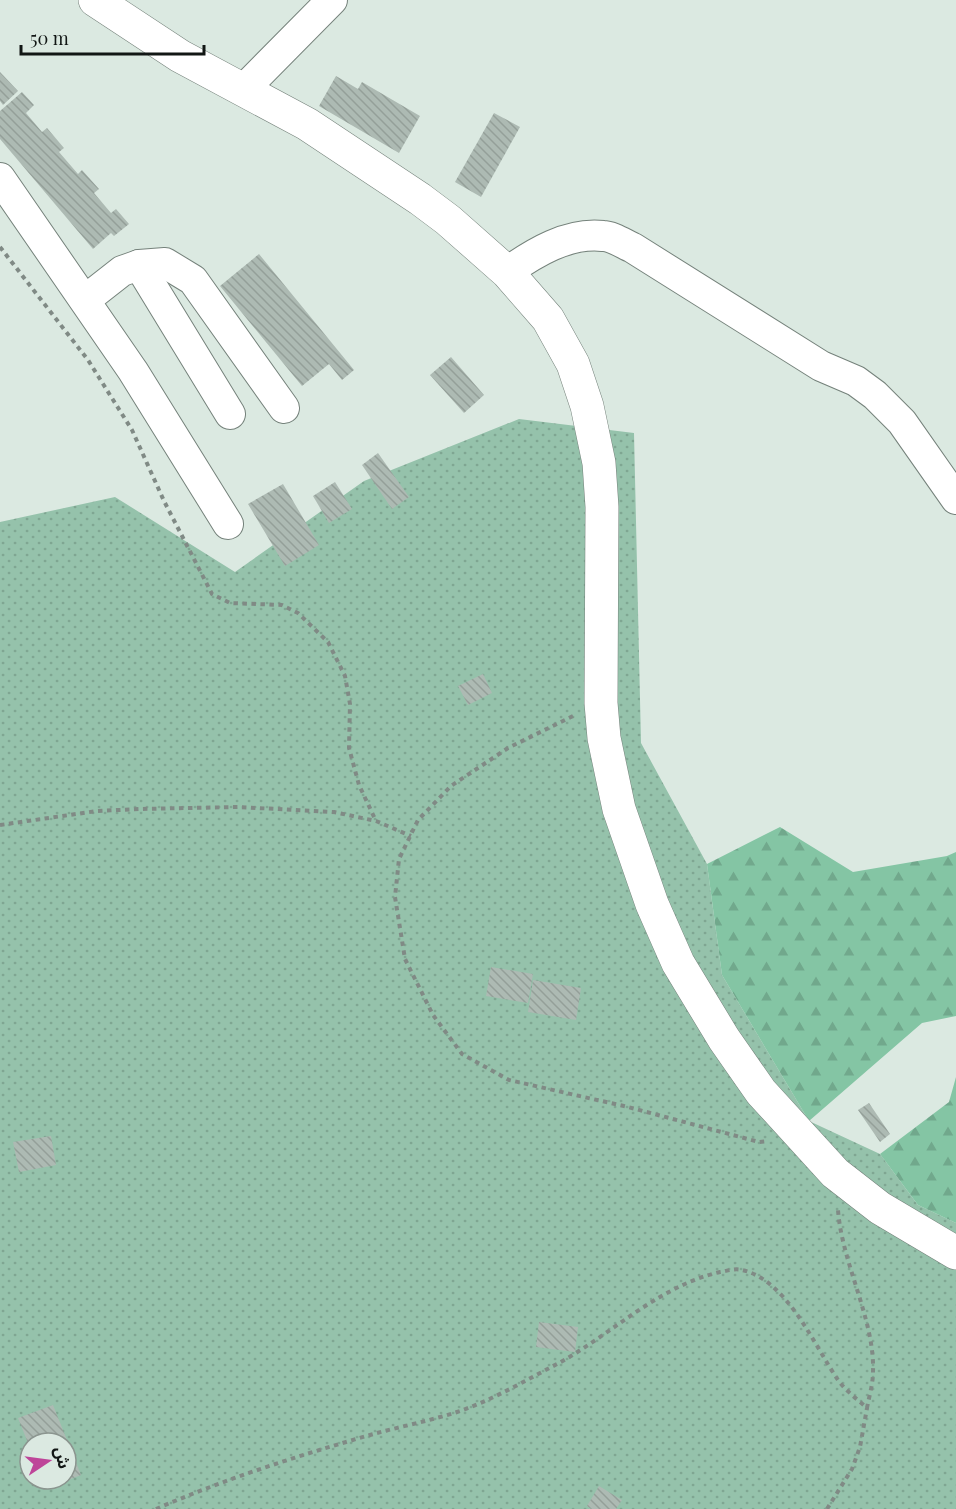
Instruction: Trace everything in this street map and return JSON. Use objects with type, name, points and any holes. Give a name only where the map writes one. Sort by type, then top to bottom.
[{"type":"main road","points":[[95,0],[180,56],[307,124],[420,199],[507,272],[548,319],[573,364],[587,406],[599,463],[602,507],[601,703],[608,757],[619,808],[652,904],[678,963],[724,1039],[761,1092],[835,1173],[880,1208],[956,1253]]},
{"type":"street","points":[[243,90],[332,0]]},
{"type":"street","points":[[0,178],[133,371],[228,524]]},
{"type":"street","points":[[507,272],[530,256],[558,243],[579,237],[604,236],[633,248],[821,366],[856,381],[875,395],[902,422],[956,498]]},
{"type":"street","points":[[85,300],[122,271],[139,265],[165,263],[193,280],[284,408]]},
{"type":"street","points":[[139,265],[230,414]]},
{"type":"path","points":[[601,703],[508,748],[451,786],[418,820],[399,859],[395,897],[405,959],[433,1015],[462,1054],[509,1080],[628,1107],[759,1142],[801,1137]]},
{"type":"path","points":[[0,825],[139,808],[238,807],[334,812],[376,821],[411,836]]},
{"type":"path","points":[[827,1509],[852,1469],[861,1447],[873,1372],[870,1343],[862,1306],[840,1232],[835,1173]]},
{"type":"path","points":[[156,1509],[215,1483],[368,1436],[457,1412],[508,1390],[562,1361],[665,1294],[689,1282],[727,1270],[740,1269],[756,1275],[775,1288],[796,1314],[839,1382],[867,1408]]},
{"type":"green space","points":[[519,419],[634,433],[641,743],[707,864],[722,975],[809,1121],[880,1154],[918,1205],[956,1223],[956,1509],[0,1509],[0,522],[115,497],[235,572],[364,481]]},
{"type":"green space","points":[[780,827],[853,872],[947,856],[956,852],[956,1016],[922,1023],[809,1121],[722,975],[707,864]]},
{"type":"green space","points":[[956,1077],[956,1223],[918,1205],[880,1154],[949,1102]]},
{"type":"building","points":[[0,72],[18,91],[3,105],[0,101]]},
{"type":"building","points":[[336,76],[358,89],[362,82],[420,116],[399,153],[319,106]]},
{"type":"building","points":[[22,92],[34,105],[26,113],[42,132],[47,128],[64,148],[59,152],[78,174],[82,170],[99,189],[94,193],[111,213],[116,209],[129,224],[114,236],[111,233],[93,249],[0,139],[0,111]]},
{"type":"building","points":[[494,113],[520,127],[481,197],[455,182]]},
{"type":"building","points":[[259,254],[354,370],[342,380],[329,364],[302,386],[220,286]]},
{"type":"building","points":[[451,357],[484,395],[464,413],[430,375]]},
{"type":"building","points":[[378,453],[409,497],[392,509],[362,465]]},
{"type":"building","points":[[335,482],[352,509],[329,523],[313,496]]},
{"type":"building","points":[[283,484],[319,545],[285,566],[248,504]]},
{"type":"building","points":[[483,674],[492,693],[468,705],[458,686]]},
{"type":"building","points":[[491,967],[533,974],[528,1003],[486,996]]},
{"type":"building","points":[[533,980],[581,988],[576,1020],[528,1012]]},
{"type":"building","points":[[869,1103],[890,1134],[880,1142],[858,1110]]},
{"type":"building","points":[[51,1136],[56,1165],[19,1172],[13,1142]]},
{"type":"building","points":[[539,1322],[578,1327],[575,1352],[536,1347]]},
{"type":"building","points":[[53,1405],[63,1431],[23,1431],[18,1418]]},
{"type":"building","points":[[599,1486],[622,1500],[616,1509],[591,1509],[587,1506]]}]
